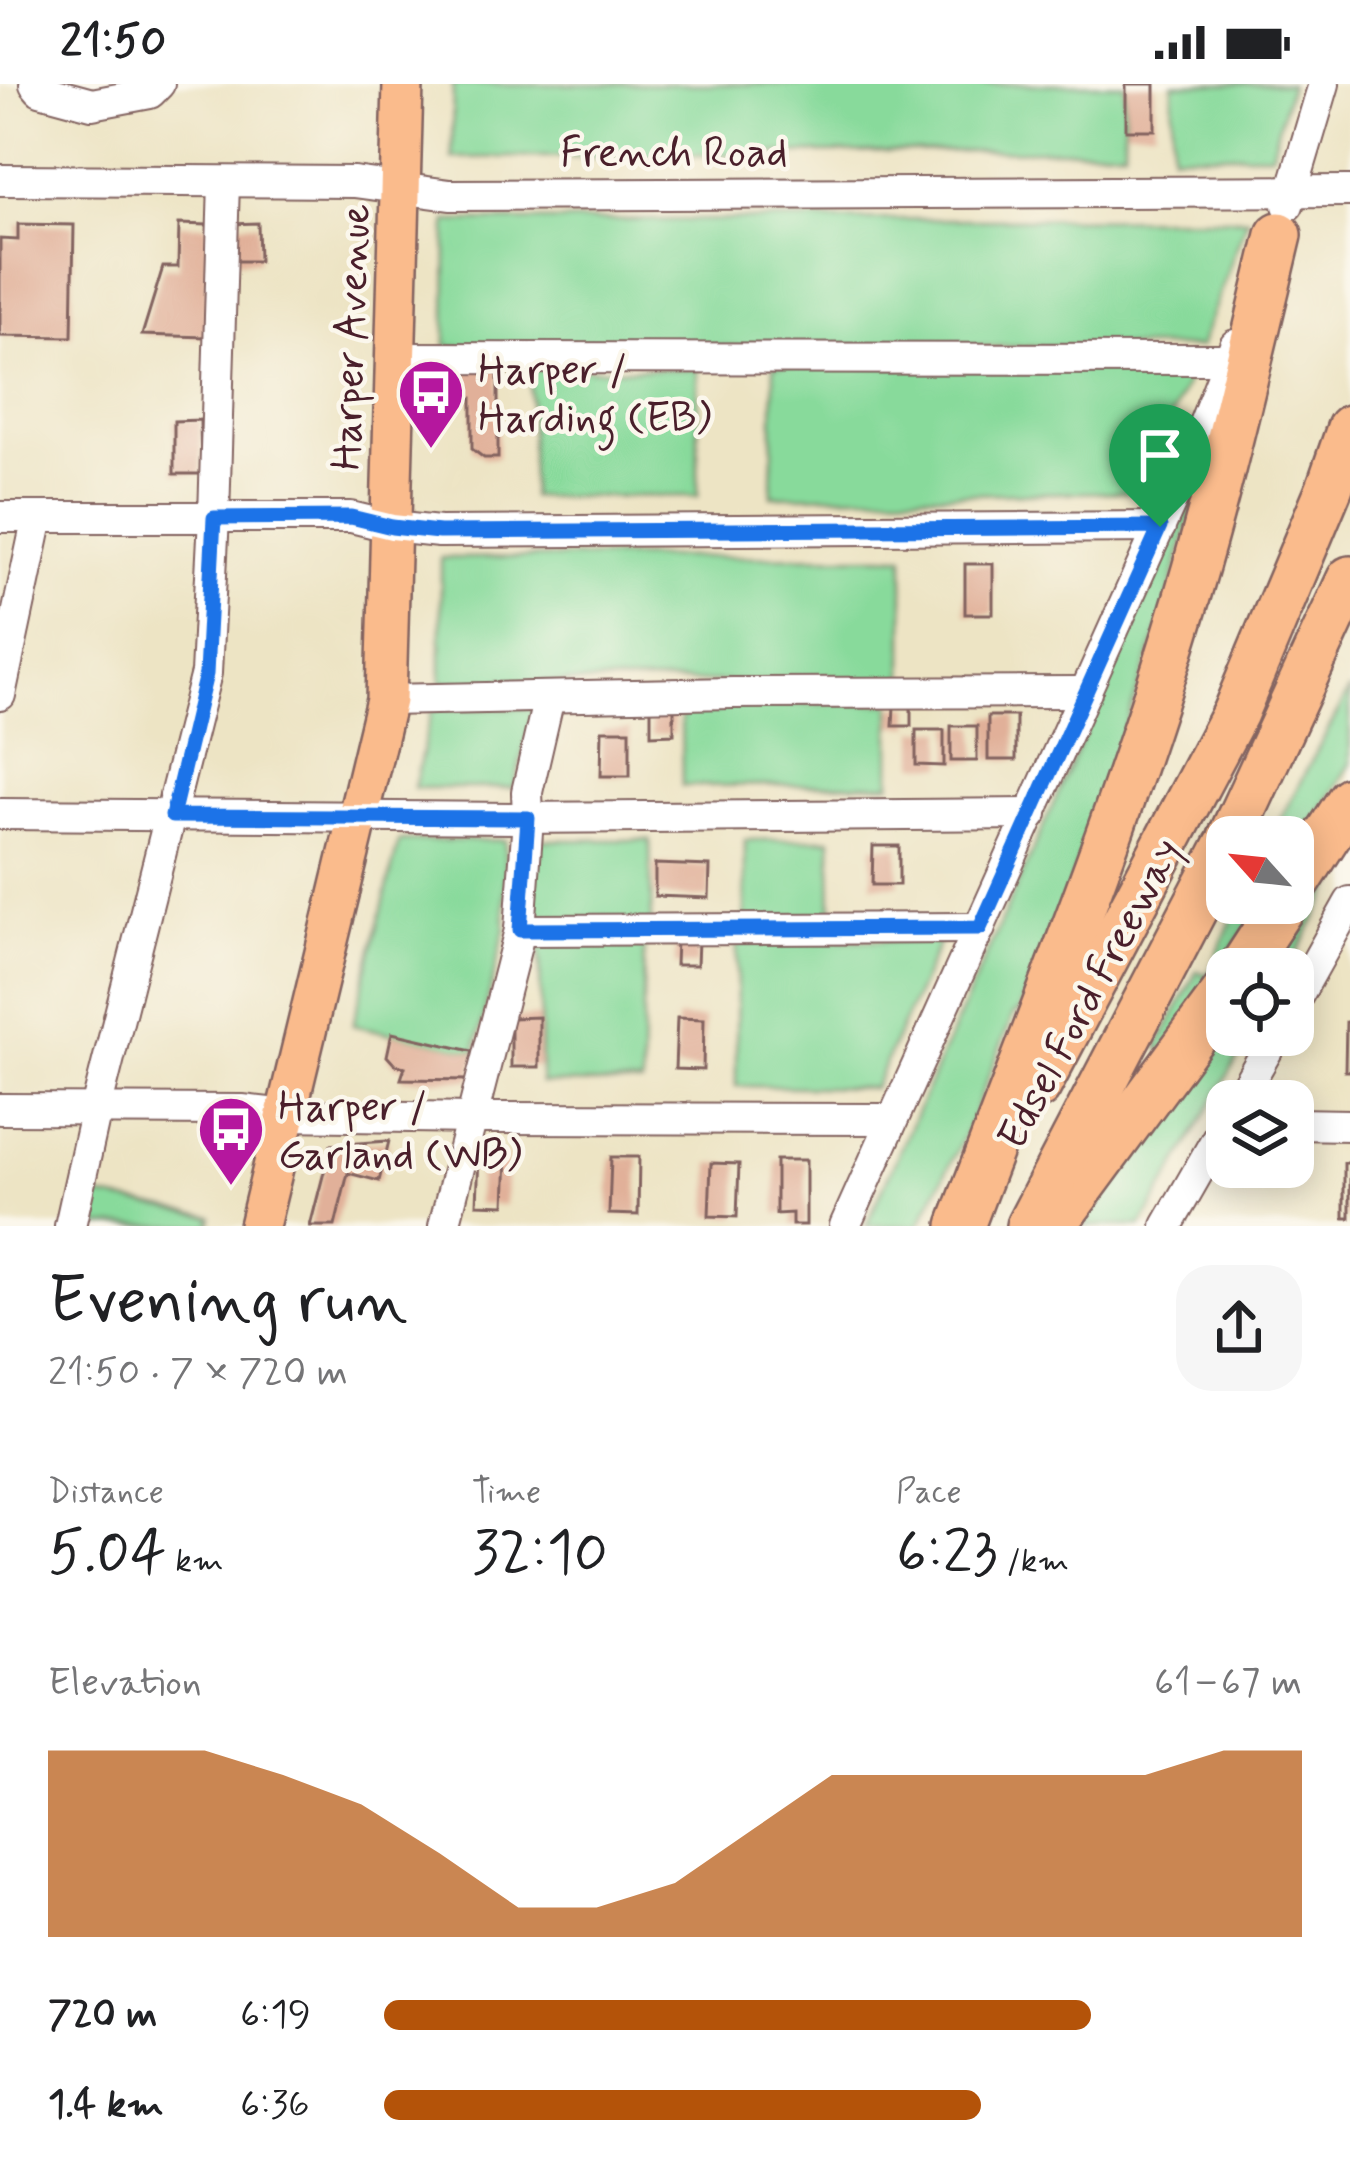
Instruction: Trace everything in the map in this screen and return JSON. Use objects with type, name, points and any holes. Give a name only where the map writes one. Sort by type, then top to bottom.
[{"type":"highway","points":[[962,1226],[1164,671],[1225,465],[1279,235]]},
{"type":"highway","name":"Edsel Ford Freeway","points":[[962,1226],[1235,713],[1350,428]]},
{"type":"highway","name":"Edsel Ford Freeway","points":[[1241,816],[1350,579]]},
{"type":"highway","points":[[1314,856],[1350,800]]},
{"type":"highway","name":"Edsel Ford Freeway","points":[[1029,1226],[1206,885]]},
{"type":"highway","points":[[1053,1226],[1206,1018]]},
{"type":"main road","name":"Harper Avenue","points":[[259,1226],[386,700],[403,84]]},
{"type":"street","points":[[34,84],[40,90],[92,104],[150,93],[159,84]]},
{"type":"street","points":[[845,1226],[1160,527],[1279,235],[1324,84]]},
{"type":"street","name":"French Road","points":[[0,180],[354,182],[450,194],[1350,191]]},
{"type":"street","points":[[70,1226],[206,674],[224,182]]},
{"type":"street","points":[[397,358],[1229,359]]},
{"type":"street","points":[[0,518],[351,517],[439,532],[1160,527]]},
{"type":"street","points":[[0,695],[38,518]]},
{"type":"street","points":[[386,700],[1086,692]]},
{"type":"street","points":[[444,1226],[520,930],[527,792],[549,697]]},
{"type":"street","points":[[0,814],[528,818],[1032,814]]},
{"type":"street","points":[[1314,966],[1350,902]]},
{"type":"street","points":[[520,930],[980,928]]},
{"type":"street","points":[[0,1109],[242,1110],[473,1118],[892,1119]]},
{"type":"street","points":[[1314,1124],[1350,1125]]},
{"type":"street","points":[[1167,1226],[1206,1158]]},
{"type":"green space","points":[[453,84],[1125,84],[1124,149],[452,158]]},
{"type":"green space","points":[[1173,84],[1290,84],[1271,154],[1172,154]]},
{"type":"green space","points":[[1247,218],[1200,347],[446,346],[447,221]]},
{"type":"green space","points":[[774,365],[1193,368],[1138,492],[772,496]]},
{"type":"green space","points":[[530,369],[698,369],[698,496],[531,497]]},
{"type":"green space","points":[[1204,464],[1164,615],[1053,933],[1014,1013],[968,1128],[919,1226],[866,1226]]},
{"type":"green space","points":[[904,556],[904,681],[441,683],[441,558]]},
{"type":"green space","points":[[1350,689],[1350,764],[1314,823],[1314,816],[1282,816]]},
{"type":"green space","points":[[891,703],[891,784],[682,786],[681,705]]},
{"type":"green space","points":[[534,708],[514,788],[414,788],[432,709]]},
{"type":"green space","points":[[1350,808],[1350,855],[1314,921],[1314,865]]},
{"type":"green space","points":[[831,839],[832,922],[745,922],[745,840]]},
{"type":"green space","points":[[505,840],[505,930],[475,1052],[353,1025],[399,841]]},
{"type":"green space","points":[[527,840],[650,840],[652,940],[644,940],[642,1084],[541,1083],[540,941],[525,940]]},
{"type":"green space","points":[[1230,924],[1249,924],[1233,948],[1220,948]]},
{"type":"green space","points":[[1277,924],[1312,924],[1299,948],[1262,948]]},
{"type":"green space","points":[[737,940],[940,941],[874,1088],[736,1086]]},
{"type":"green space","points":[[1197,971],[1206,974],[1206,990],[1165,1052],[1157,1047]]},
{"type":"green space","points":[[1206,1032],[1206,1056],[1239,1056],[1225,1080],[1206,1080],[1206,1114],[1142,1226],[1082,1226]]},
{"type":"green space","points":[[86,1194],[212,1217],[210,1226],[79,1226]]},
{"type":"building","points":[[1126,84],[1155,84],[1155,130],[1126,130]]},
{"type":"building","points":[[258,223],[259,261],[230,261],[230,224]]},
{"type":"building","points":[[18,224],[74,225],[72,337],[0,336],[0,239],[18,240]]},
{"type":"building","points":[[179,224],[208,225],[206,337],[142,335],[163,267],[178,267]]},
{"type":"building","points":[[441,367],[498,367],[498,458],[484,458],[472,449],[472,398],[441,398]]},
{"type":"building","points":[[200,420],[201,474],[174,474],[174,421]]},
{"type":"building","points":[[965,564],[993,564],[993,614],[965,614]]},
{"type":"building","points":[[894,706],[911,706],[911,726],[893,726]]},
{"type":"building","points":[[651,707],[674,707],[674,734],[651,735]]},
{"type":"building","points":[[988,716],[1016,716],[1016,760],[988,760]]},
{"type":"building","points":[[951,726],[977,726],[977,761],[951,761]]},
{"type":"building","points":[[602,730],[630,730],[630,776],[601,776]]},
{"type":"building","points":[[916,730],[944,730],[944,766],[916,765]]},
{"type":"building","points":[[873,846],[899,846],[899,885],[872,885]]},
{"type":"building","points":[[655,864],[710,866],[709,898],[655,896]]},
{"type":"building","points":[[676,940],[698,940],[697,965],[675,965]]},
{"type":"building","points":[[539,1017],[539,1067],[511,1067],[511,1018]]},
{"type":"building","points":[[677,1018],[704,1019],[703,1070],[675,1069]]},
{"type":"building","points":[[1346,1022],[1350,1022],[1350,1071],[1345,1071]]},
{"type":"building","points":[[392,1033],[476,1052],[470,1080],[401,1079],[405,1067],[387,1056]]},
{"type":"building","points":[[389,1141],[379,1181],[348,1173],[335,1226],[310,1226],[331,1145]]},
{"type":"building","points":[[479,1156],[507,1156],[505,1205],[477,1204]]},
{"type":"building","points":[[611,1157],[639,1157],[638,1215],[609,1214]]},
{"type":"building","points":[[776,1160],[806,1160],[806,1225],[792,1225],[792,1213],[776,1214]]},
{"type":"building","points":[[711,1163],[739,1164],[737,1217],[709,1216]]},
{"type":"building","points":[[1344,1163],[1350,1163],[1350,1218],[1344,1218]]},
{"type":"place","name":"Harper / Harding (EB)","points":[[431,451]]},
{"type":"place","name":"Harper / Garland (WB)","points":[[231,1188]]},
{"type":"route","points":[[351,517],[439,532],[1160,527],[980,928],[520,930],[528,818],[172,816],[206,674],[214,518],[351,517]]}]
